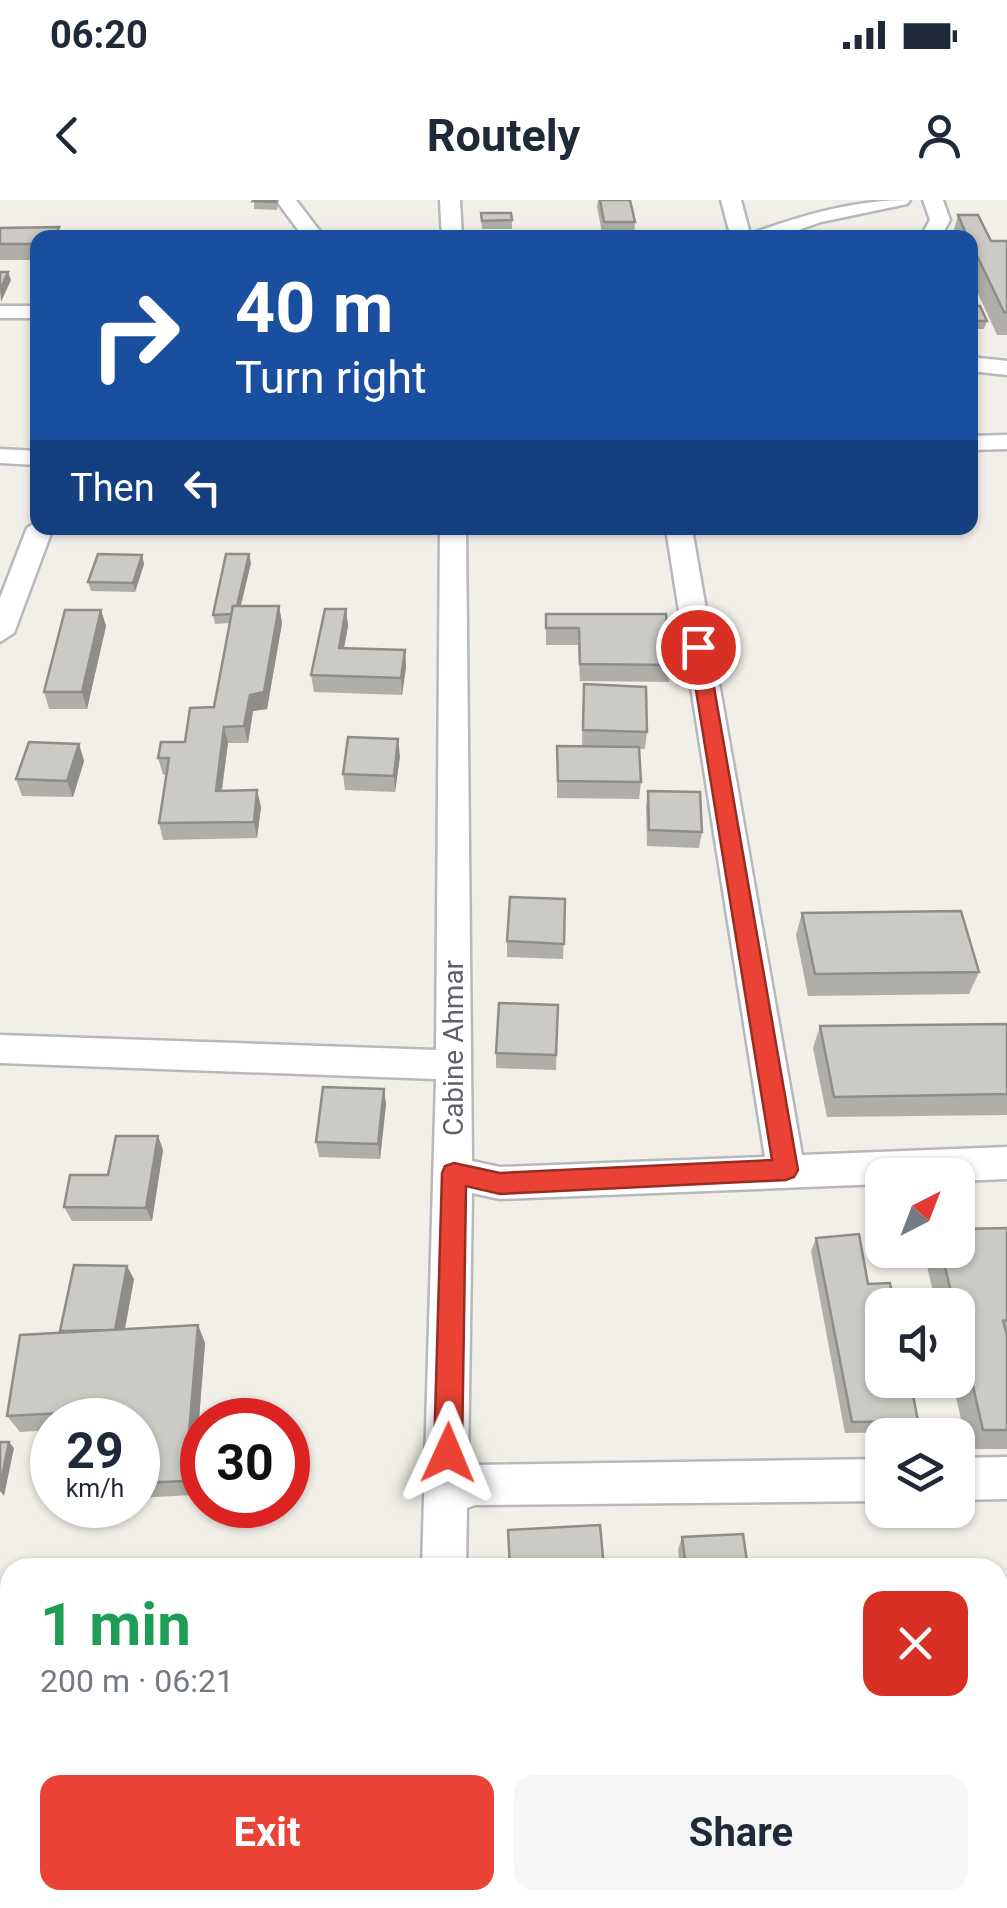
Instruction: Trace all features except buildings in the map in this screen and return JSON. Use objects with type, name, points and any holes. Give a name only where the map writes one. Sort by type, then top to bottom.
[{"type":"street","points":[[286,200],[309,230]]},
{"type":"street","points":[[450,200],[452,230]]},
{"type":"street","points":[[731,200],[739,230]]},
{"type":"street","points":[[779,230],[816,217],[900,200]]},
{"type":"street","points":[[933,200],[940,220],[934,230]]},
{"type":"street","points":[[0,312],[30,312]]},
{"type":"street","points":[[978,365],[1007,368]]},
{"type":"street","points":[[978,443],[1007,442]]},
{"type":"street","points":[[0,456],[30,458]]},
{"type":"street","points":[[0,633],[37,535]]},
{"type":"street","name":"Cabine Ahmar","points":[[444,1558],[454,1173],[453,535]]},
{"type":"street","points":[[680,535],[786,1170]]},
{"type":"street","points":[[0,1050],[453,1065]]},
{"type":"street","points":[[454,1173],[500,1184],[1007,1164]]},
{"type":"street","points":[[975,1479],[1007,1478]]},
{"type":"street","points":[[447,1493],[475,1484],[865,1480]]},
{"type":"route","points":[[448,1453],[454,1173],[500,1184],[786,1170],[698,647]]}]
